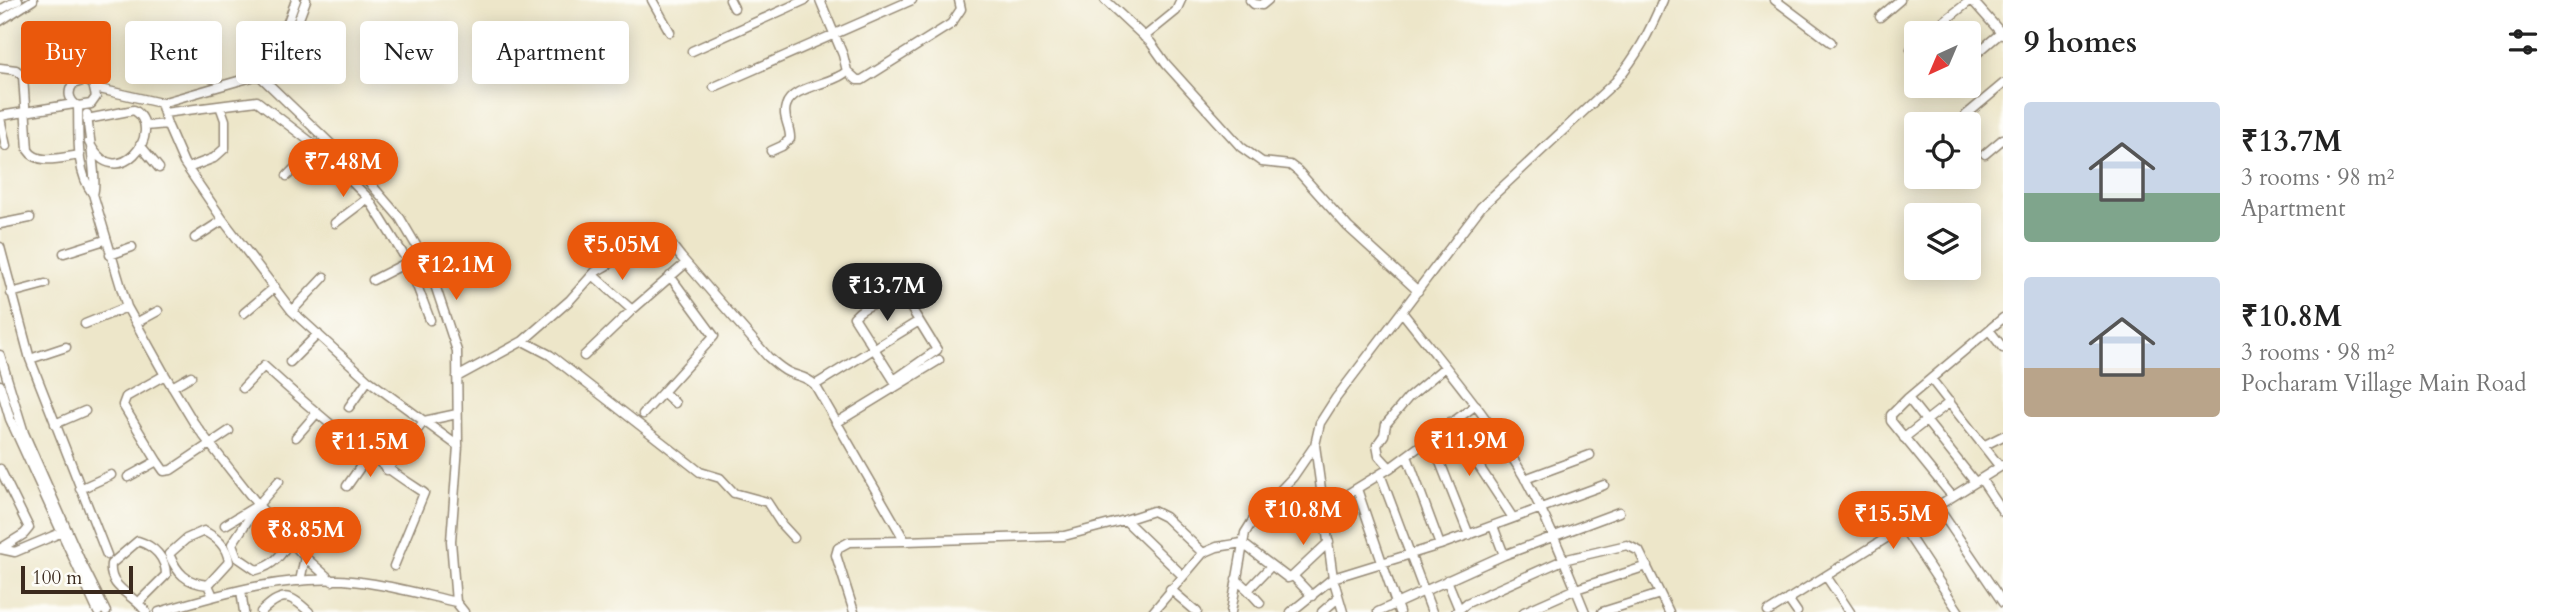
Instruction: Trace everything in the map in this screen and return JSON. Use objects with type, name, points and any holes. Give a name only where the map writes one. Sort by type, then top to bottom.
[{"type":"street","points":[[0,10],[18,0]]},
{"type":"street","points":[[0,21],[33,0]]},
{"type":"street","points":[[288,21],[296,0]]},
{"type":"street","points":[[298,21],[306,0]]},
{"type":"street","points":[[652,0],[670,32]]},
{"type":"street","points":[[692,51],[805,0]]},
{"type":"street","points":[[820,0],[835,32],[847,71],[857,80],[862,80],[951,24],[961,9],[959,0]]},
{"type":"street","points":[[714,87],[912,0]]},
{"type":"street","points":[[1105,0],[1144,37],[1241,147],[1262,162],[1290,165],[1298,171],[1348,227],[1418,292]]},
{"type":"street","points":[[1144,37],[1176,11],[1181,0]]},
{"type":"street","points":[[1250,0],[1254,4],[1262,5],[1268,0]]},
{"type":"street","points":[[1231,612],[1242,543],[1255,517],[1293,477],[1315,445],[1320,423],[1336,398],[1481,207],[1626,69],[1649,35],[1663,0]]},
{"type":"street","points":[[1775,0],[1831,41]]},
{"type":"street","points":[[1880,17],[1900,0]]},
{"type":"street","points":[[1944,21],[1971,0],[2002,33],[1981,50]]},
{"type":"street","points":[[0,68],[16,70],[23,76],[28,150],[35,159],[80,155]]},
{"type":"street","points":[[771,151],[790,139],[785,109],[790,98],[847,71]]},
{"type":"street","points":[[93,194],[96,186],[87,119],[80,105],[69,96],[73,84],[85,80],[95,88],[161,103],[236,82]]},
{"type":"street","points":[[268,84],[363,175],[400,218],[429,267],[457,351],[458,446],[451,541],[456,601],[464,612]]},
{"type":"street","points":[[1970,112],[2003,84]]},
{"type":"street","points":[[6,146],[0,117],[80,105],[96,97],[95,88]]},
{"type":"street","points":[[164,113],[257,101],[316,146],[368,198],[408,262],[430,320]]},
{"type":"street","points":[[161,103],[167,124],[188,168],[223,220],[292,311],[368,380],[458,446]]},
{"type":"street","points":[[80,105],[80,155],[87,185],[93,194],[127,307],[164,375],[210,444],[258,505],[305,557],[332,581]]},
{"type":"street","points":[[188,168],[214,158],[225,148],[225,120],[220,106]]},
{"type":"street","points":[[87,119],[134,110],[141,114],[146,126],[140,145],[130,158],[120,163],[110,164],[99,158],[89,142]]},
{"type":"street","points":[[146,126],[167,124]]},
{"type":"street","points":[[1985,154],[2003,139]]},
{"type":"street","points":[[140,145],[159,168]]},
{"type":"street","points":[[286,176],[316,146]]},
{"type":"street","points":[[335,223],[368,198]]},
{"type":"street","points":[[0,224],[30,218]]},
{"type":"street","points":[[195,237],[223,220]]},
{"type":"street","points":[[457,377],[523,341],[570,300],[593,275],[663,234],[768,357],[791,374],[808,379],[815,385],[905,541]]},
{"type":"street","points":[[64,253],[105,240]]},
{"type":"street","points":[[0,247],[30,359],[107,555]]},
{"type":"street","points":[[110,254],[132,247]]},
{"type":"street","points":[[373,280],[408,262]]},
{"type":"street","points":[[584,356],[686,263]]},
{"type":"street","points":[[593,275],[632,310]]},
{"type":"street","points":[[643,414],[714,336],[670,276]]},
{"type":"street","points":[[292,311],[324,278]]},
{"type":"street","points":[[11,293],[45,284]]},
{"type":"street","points":[[244,313],[275,287]]},
{"type":"street","points":[[836,423],[895,382],[936,352],[905,301],[882,300],[853,317],[895,382]]},
{"type":"street","points":[[85,324],[127,307]]},
{"type":"street","points":[[136,323],[158,311]]},
{"type":"street","points":[[1402,312],[1476,405],[1525,479],[1585,612]]},
{"type":"street","points":[[1952,496],[1904,439],[1891,419],[1894,411],[1908,398],[2003,318]]},
{"type":"street","points":[[815,385],[919,321]]},
{"type":"street","points":[[1989,330],[2003,348]]},
{"type":"street","points":[[290,362],[318,334]]},
{"type":"street","points":[[523,341],[550,355],[700,472],[720,478],[734,493],[767,502],[794,538]]},
{"type":"street","points":[[30,359],[66,347]]},
{"type":"street","points":[[0,355],[24,433],[106,612]]},
{"type":"street","points":[[895,382],[939,360]]},
{"type":"street","points":[[243,388],[264,366],[316,414],[368,456],[424,494],[394,566]]},
{"type":"street","points":[[1390,468],[1380,456],[1377,445],[1384,435],[1386,424],[1418,388],[1445,367]]},
{"type":"street","points":[[164,375],[126,397],[123,405],[161,468],[168,472],[229,431]]},
{"type":"street","points":[[172,387],[191,376]]},
{"type":"street","points":[[1768,612],[2001,466],[1931,379]]},
{"type":"street","points":[[349,407],[368,380]]},
{"type":"street","points":[[0,385],[10,419],[98,612]]},
{"type":"street","points":[[663,392],[674,404]]},
{"type":"street","points":[[1908,398],[2003,512]]},
{"type":"street","points":[[1904,439],[1950,402]]},
{"type":"street","points":[[1325,508],[1390,468],[1476,405]]},
{"type":"street","points":[[55,424],[85,411]]},
{"type":"street","points":[[296,437],[316,414]]},
{"type":"street","points":[[387,470],[424,421],[457,414]]},
{"type":"street","points":[[1450,422],[1513,518]]},
{"type":"street","points":[[1984,445],[2003,436]]},
{"type":"street","points":[[1430,437],[1469,535]]},
{"type":"street","points":[[1315,445],[1333,578],[1343,612]]},
{"type":"street","points":[[347,486],[368,456]]},
{"type":"street","points":[[1407,456],[1440,545]]},
{"type":"street","points":[[1525,479],[1590,456]]},
{"type":"street","points":[[128,477],[157,461]]},
{"type":"street","points":[[0,469],[29,528],[1,549]]},
{"type":"street","points":[[1380,474],[1432,612]]},
{"type":"street","points":[[79,489],[111,475]]},
{"type":"street","points":[[279,481],[258,505],[232,544],[237,557],[256,570],[268,567],[284,551],[290,540]]},
{"type":"street","points":[[1292,612],[1333,578],[1440,545],[1604,485]]},
{"type":"street","points":[[1357,489],[1397,608]]},
{"type":"street","points":[[225,525],[258,505]]},
{"type":"street","points":[[1937,506],[2003,603]]},
{"type":"street","points":[[854,612],[836,555],[838,548],[849,542],[1064,536],[1125,520],[1144,512],[1157,512],[1203,553]]},
{"type":"street","points":[[1378,612],[1397,608],[1423,591],[1552,535],[1619,512]]},
{"type":"street","points":[[1125,520],[1182,575]]},
{"type":"street","points":[[1493,526],[1504,555]]},
{"type":"street","points":[[1903,527],[1959,612]]},
{"type":"street","points":[[204,531],[218,539],[228,552],[229,562],[208,585],[192,583],[183,577],[174,567],[169,554],[186,539],[204,531]]},
{"type":"street","points":[[1,549],[15,552],[60,533]]},
{"type":"street","points":[[139,602],[166,575],[166,566],[152,546],[138,541],[111,564],[110,573],[127,596],[139,602],[146,612]]},
{"type":"street","points":[[1153,612],[1203,553],[1217,547],[1242,543],[1288,578],[1329,542]]},
{"type":"street","points":[[1461,608],[1563,560],[1627,545],[1639,551],[1669,612]]},
{"type":"street","points":[[300,581],[305,557]]},
{"type":"street","points":[[1248,590],[1271,566]]},
{"type":"street","points":[[1524,612],[1576,589],[1647,566]]},
{"type":"street","points":[[1293,576],[1312,596]]},
{"type":"street","points":[[1826,576],[1850,612]]},
{"type":"street","points":[[1236,579],[1260,603]]},
{"type":"street","points":[[1447,580],[1461,608],[1474,612]]},
{"type":"street","points":[[159,612],[213,596],[300,581],[360,581],[456,601]]},
{"type":"street","points":[[208,585],[213,596]]},
{"type":"street","points":[[1170,589],[1194,611]]},
{"type":"street","points":[[241,590],[244,612]]},
{"type":"street","points":[[1602,612],[1660,594]]},
{"type":"street","points":[[261,612],[274,598],[282,596],[293,599],[309,612]]},
{"type":"street","points":[[1322,612],[1338,597]]},
{"type":"street","points":[[1788,599],[1797,612]]}]
